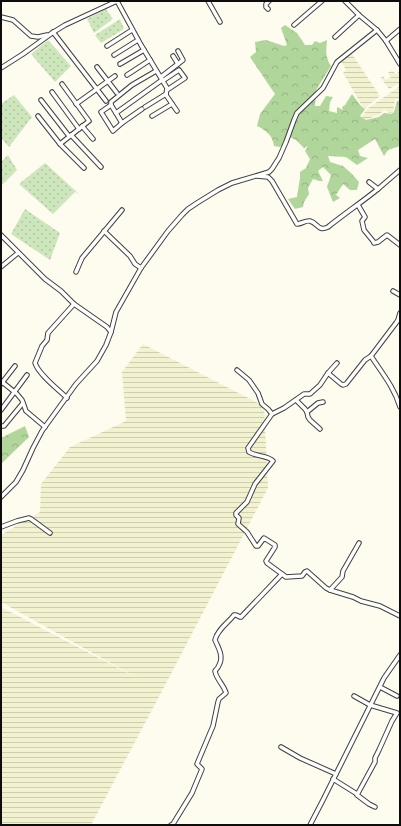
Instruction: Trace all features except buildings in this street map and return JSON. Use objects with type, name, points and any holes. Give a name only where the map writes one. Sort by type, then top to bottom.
[{"type":"street","points":[[1,68],[65,25],[117,1],[132,30],[162,79],[172,104],[177,112]]},
{"type":"street","points":[[208,1],[220,22]]},
{"type":"street","points":[[268,9],[266,4],[269,1]]},
{"type":"street","points":[[294,25],[322,1]]},
{"type":"street","points":[[345,1],[377,30],[400,62]]},
{"type":"street","points":[[335,37],[359,15]]},
{"type":"street","points":[[1,17],[13,20],[31,36],[38,37],[48,35]]},
{"type":"street","points":[[386,41],[400,29]]},
{"type":"street","points":[[107,46],[132,30]]},
{"type":"street","points":[[1,497],[16,482],[35,444],[76,384],[97,361],[106,345],[116,312],[141,268],[168,231],[188,209],[218,190],[232,183],[269,172],[284,147],[297,114],[323,88],[337,62],[377,30]]},
{"type":"street","points":[[53,32],[106,101]]},
{"type":"street","points":[[114,55],[138,40]]},
{"type":"street","points":[[120,64],[144,50]]},
{"type":"street","points":[[116,113],[162,79],[183,60],[178,51]]},
{"type":"street","points":[[173,56],[178,64]]},
{"type":"street","points":[[127,75],[150,60]]},
{"type":"street","points":[[97,67],[117,93]]},
{"type":"street","points":[[156,70],[132,85],[112,102],[111,105],[101,112],[113,131],[185,78],[179,70],[162,79]]},
{"type":"street","points":[[76,104],[114,76]]},
{"type":"street","points":[[60,144],[89,121],[62,84]]},
{"type":"street","points":[[52,92],[93,139]]},
{"type":"street","points":[[41,100],[70,136],[101,167]]},
{"type":"street","points":[[152,116],[172,104]]},
{"type":"street","points":[[111,105],[122,123]]},
{"type":"street","points":[[38,116],[60,144],[84,168]]},
{"type":"street","points":[[256,176],[270,178],[298,225],[310,221],[321,229],[326,228],[358,205],[400,170]]},
{"type":"street","points":[[370,182],[378,189]]},
{"type":"street","points":[[358,205],[365,217],[362,221],[364,230],[374,243],[378,242],[387,235],[400,245]]},
{"type":"street","points":[[76,272],[82,258],[122,210]]},
{"type":"street","points":[[104,231],[130,256],[135,264],[141,268]]},
{"type":"street","points":[[1,235],[45,279],[67,296],[74,304],[102,323],[111,332]]},
{"type":"street","points":[[1,267],[18,253]]},
{"type":"street","points":[[393,291],[400,295]]},
{"type":"street","points":[[67,398],[37,368],[35,363],[41,348],[47,340],[48,333],[74,304]]},
{"type":"street","points":[[328,374],[343,385],[346,384],[365,360],[371,356],[396,323],[400,313]]},
{"type":"street","points":[[371,356],[395,392],[400,407]]},
{"type":"street","points":[[337,363],[320,385],[310,394],[304,394],[272,414],[250,444],[248,450],[249,452],[254,455],[271,458],[273,461],[255,484],[249,498],[237,512],[236,515],[239,518],[238,524],[248,532],[256,546],[258,546],[264,538],[275,546],[266,561],[286,577],[302,576],[307,571],[330,590],[380,606],[400,616]]},
{"type":"street","points":[[15,366],[2,383],[15,392],[23,403],[26,411],[45,428]]},
{"type":"street","points":[[237,370],[249,380],[258,393],[262,404],[272,414]]},
{"type":"street","points":[[1,410],[27,375]]},
{"type":"street","points":[[296,400],[320,429]]},
{"type":"street","points":[[307,412],[318,403],[323,402]]},
{"type":"street","points":[[1,426],[4,426],[23,403]]},
{"type":"street","points":[[1,527],[31,518],[50,532]]},
{"type":"street","points":[[330,590],[342,577],[359,543]]},
{"type":"street","points":[[171,825],[185,806],[202,769],[197,764],[213,726],[219,699],[226,692],[215,673],[220,665],[221,659],[221,653],[215,640],[216,635],[234,615],[241,617],[282,574]]},
{"type":"street","points":[[310,825],[370,705],[387,674],[400,655]]},
{"type":"street","points":[[380,687],[397,696]]},
{"type":"street","points":[[354,696],[370,705],[397,714],[392,721],[375,758],[375,762],[358,794]]},
{"type":"street","points":[[281,747],[300,758],[336,774]]},
{"type":"street","points":[[333,779],[358,794],[358,796],[375,807]]},
{"type":"green space","points":[[106,9],[113,19],[94,33],[87,19]]},
{"type":"green space","points":[[120,19],[124,29],[101,43],[95,35]]},
{"type":"green space","points":[[285,25],[297,33],[305,45],[312,45],[315,41],[320,43],[327,40],[326,54],[331,66],[316,90],[315,106],[320,106],[326,96],[333,97],[330,102],[329,111],[337,113],[337,107],[343,110],[342,107],[352,94],[365,109],[360,116],[366,120],[379,117],[384,113],[391,114],[394,112],[397,101],[400,100],[400,146],[388,150],[384,156],[375,139],[358,150],[360,156],[368,158],[357,165],[346,157],[328,156],[330,162],[343,166],[359,182],[357,190],[350,190],[343,184],[336,195],[340,198],[333,202],[327,187],[331,175],[323,167],[318,171],[323,181],[313,179],[308,188],[309,194],[303,207],[295,209],[288,199],[297,197],[300,172],[306,168],[310,159],[305,151],[308,146],[304,148],[296,140],[290,137],[280,147],[274,146],[272,139],[268,134],[257,126],[260,114],[275,94],[250,57],[256,52],[255,42],[266,40],[284,46],[287,45],[281,28]]},
{"type":"green space","points":[[48,40],[71,66],[55,82],[31,54]]},
{"type":"green space","points":[[352,54],[380,96],[365,108],[361,104],[343,73],[346,70],[341,61]]},
{"type":"green space","points":[[392,70],[396,74],[400,71],[400,83],[389,89],[381,78],[383,76],[386,80],[391,77],[388,73]]},
{"type":"green space","points":[[400,86],[400,99],[395,99],[393,112],[390,113],[384,110],[380,114],[366,120],[362,117],[367,109]]},
{"type":"green space","points":[[14,95],[32,117],[9,147],[1,138],[1,104]]},
{"type":"green space","points":[[8,155],[17,170],[1,186],[1,162]]},
{"type":"green space","points":[[45,163],[79,194],[75,192],[53,214],[19,184]]},
{"type":"green space","points":[[25,209],[60,233],[50,260],[11,234]]},
{"type":"green space","points":[[143,344],[264,406],[268,488],[91,825],[1,825],[1,607],[141,680],[1,602],[1,535],[40,512],[41,484],[70,447],[126,421],[122,372]]},
{"type":"green space","points":[[25,426],[29,437],[1,464],[1,438]]}]
